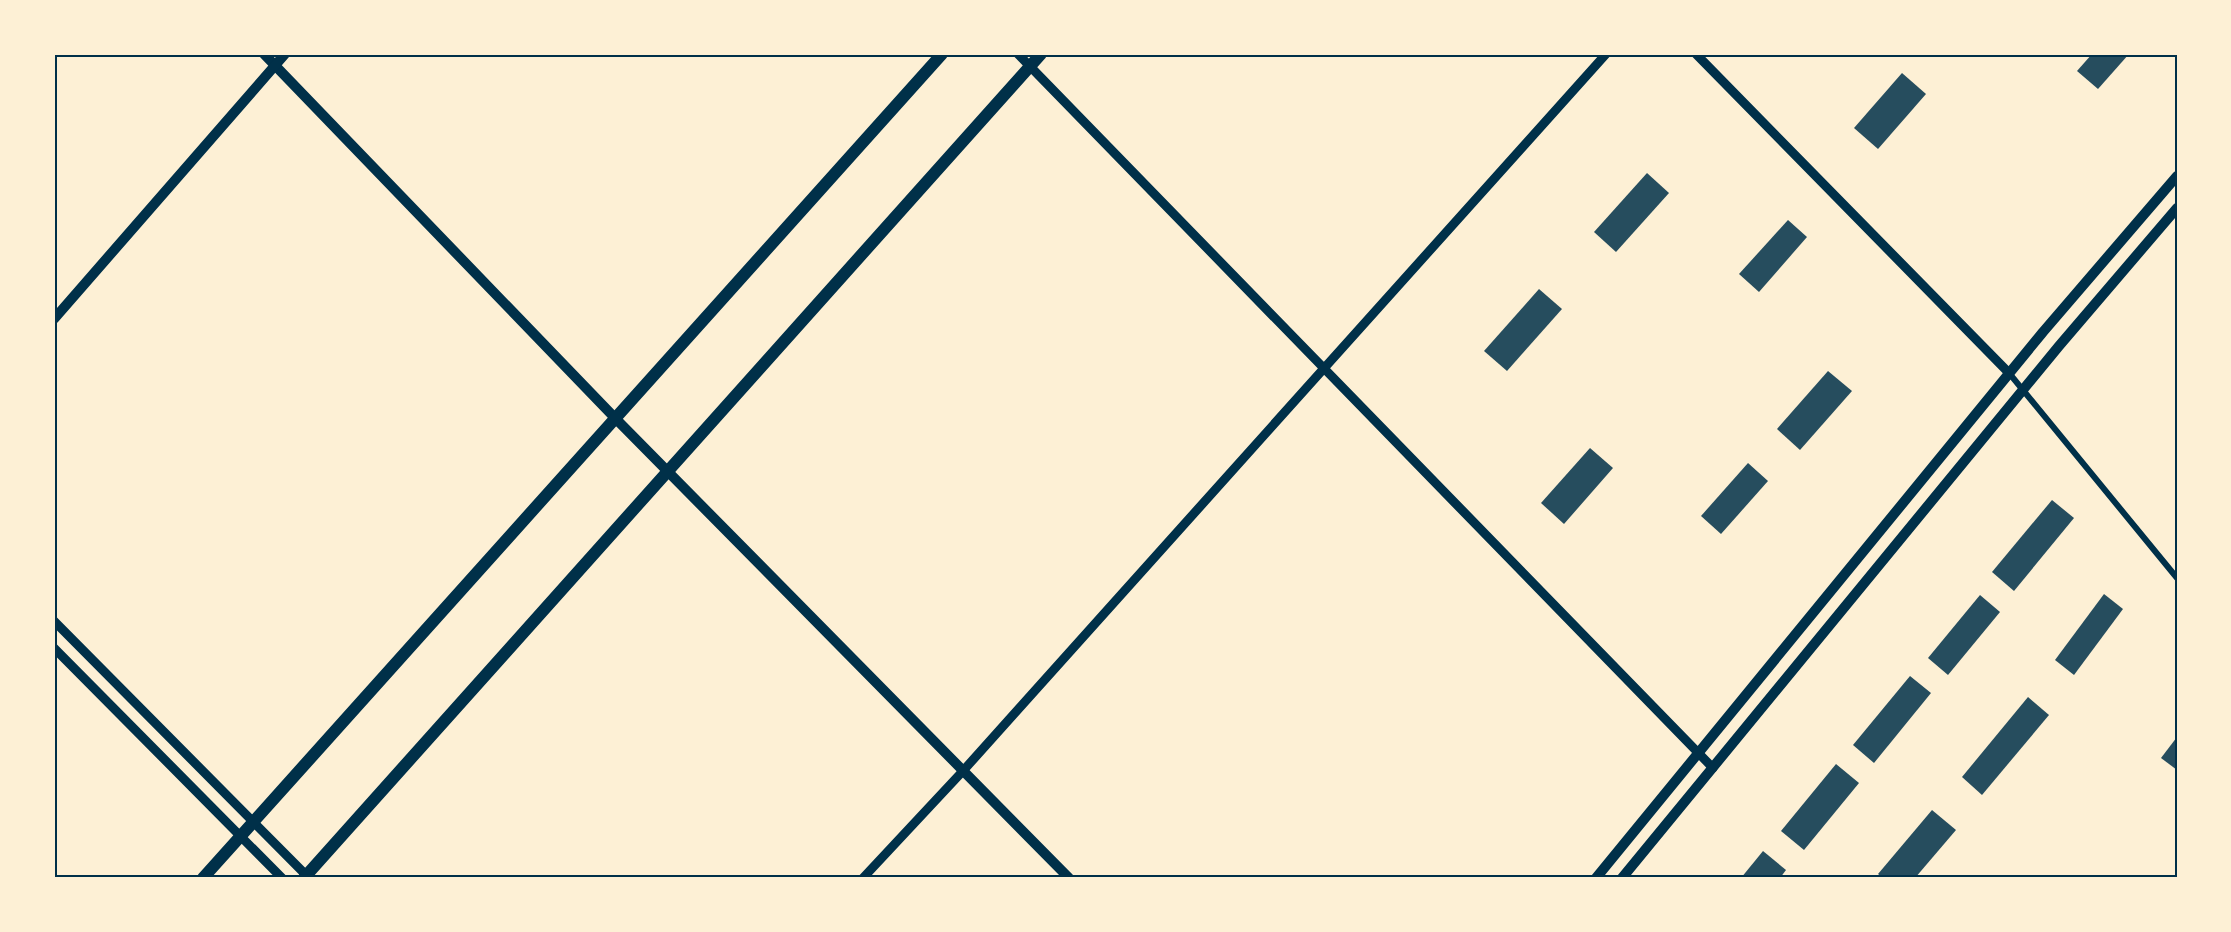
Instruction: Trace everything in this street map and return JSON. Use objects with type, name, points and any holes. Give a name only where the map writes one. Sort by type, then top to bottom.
[{"type":"main road","points":[[264,54],[615,418],[1069,878]]},
{"type":"main road","points":[[54,320],[285,54]]},
{"type":"main road","points":[[203,878],[942,54]]},
{"type":"main road","points":[[306,877],[1041,54]]},
{"type":"main road","points":[[1596,878],[2009,374],[2177,176]]},
{"type":"main road","points":[[1622,878],[2023,390],[2177,208]]},
{"type":"street","points":[[1018,54],[1713,768]]},
{"type":"street","points":[[863,878],[962,772],[1606,54]]},
{"type":"street","points":[[1696,54],[2009,374],[2177,578]]},
{"type":"street","points":[[54,621],[306,877]]},
{"type":"street","points":[[54,648],[282,878]]},
{"type":"building","points":[[2092,54],[2129,54],[2098,89],[2077,71]]},
{"type":"building","points":[[1902,73],[1926,94],[1878,149],[1854,128]]},
{"type":"building","points":[[1647,173],[1669,193],[1616,252],[1594,232]]},
{"type":"building","points":[[1788,220],[1807,237],[1759,292],[1739,274]]},
{"type":"building","points":[[1539,289],[1562,309],[1507,371],[1484,351]]},
{"type":"building","points":[[1828,371],[1852,391],[1800,450],[1777,429]]},
{"type":"building","points":[[1590,448],[1613,468],[1564,524],[1541,503]]},
{"type":"building","points":[[1748,463],[1768,481],[1721,534],[1701,516]]},
{"type":"building","points":[[2052,500],[2074,518],[2014,591],[1992,572]]},
{"type":"building","points":[[2104,594],[2123,609],[2074,675],[2055,660]]},
{"type":"building","points":[[1980,595],[2000,612],[1948,675],[1928,658]]},
{"type":"building","points":[[1910,676],[1931,693],[1874,763],[1853,745]]},
{"type":"building","points":[[2028,697],[2049,715],[1982,795],[1962,777]]},
{"type":"building","points":[[2177,737],[2177,770],[2161,758]]},
{"type":"building","points":[[1836,764],[1859,783],[1804,850],[1781,831]]},
{"type":"building","points":[[1932,810],[1956,830],[1915,878],[1883,878],[1878,874]]},
{"type":"building","points":[[1763,851],[1786,870],[1780,878],[1741,878]]}]
